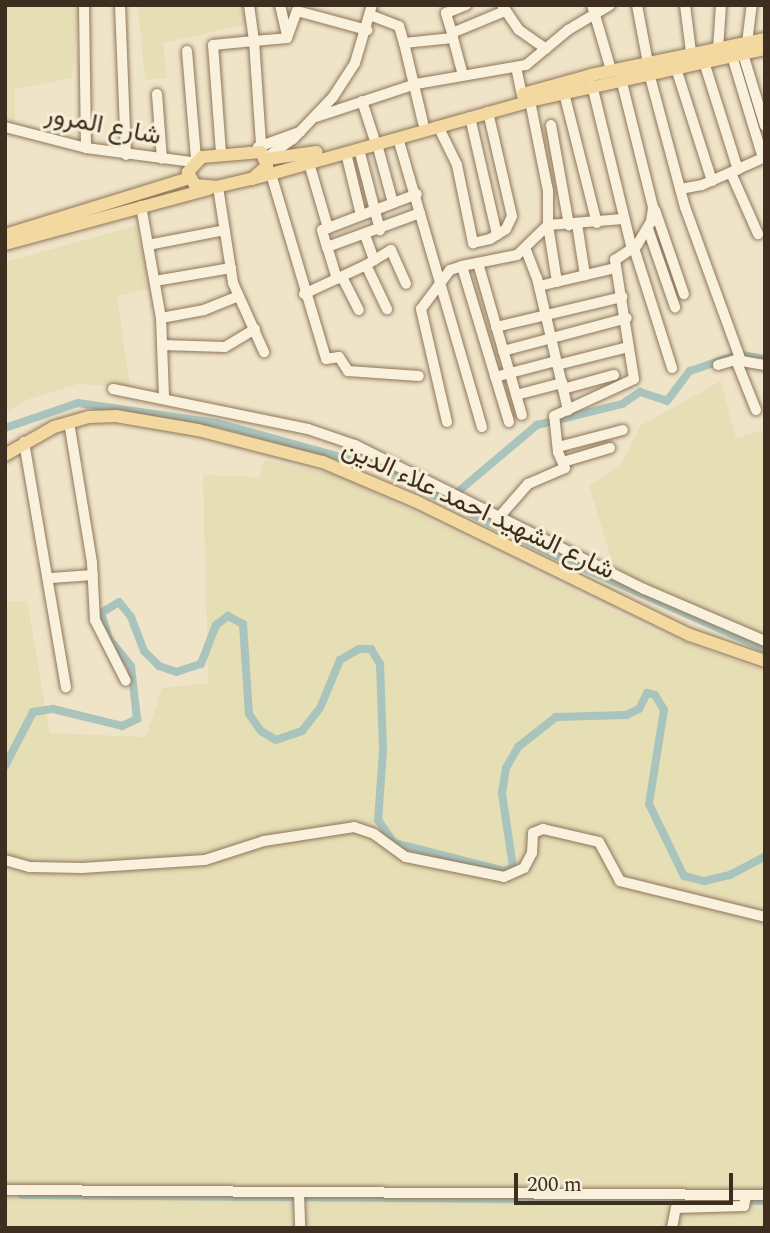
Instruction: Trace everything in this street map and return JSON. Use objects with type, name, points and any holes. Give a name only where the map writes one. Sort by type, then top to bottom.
[{"type":"main road","points":[[696,60],[719,49],[740,51],[765,39]]},
{"type":"main road","points":[[188,178],[195,161],[221,153],[299,157],[398,138],[526,98],[616,75],[740,51],[765,49]]},
{"type":"main road","points":[[526,98],[565,93],[616,75]]},
{"type":"main road","points":[[5,244],[359,149],[423,123],[493,108]]},
{"type":"main road","points":[[252,179],[265,169],[261,153]]},
{"type":"main road","points":[[188,178],[195,185],[217,187]]},
{"type":"main road","points":[[5,235],[188,178]]},
{"type":"main road","name":"شارع الشهيد احمد علاء الدين","points":[[5,455],[24,442],[69,422],[89,417],[141,418],[323,461],[406,496],[690,635],[765,662]]},
{"type":"street","points":[[84,5],[86,148]]},
{"type":"street","points":[[120,5],[126,155]]},
{"type":"street","points":[[249,5],[261,153],[300,131],[316,117],[355,63],[371,10],[399,26],[416,84],[423,123]]},
{"type":"street","points":[[280,5],[287,38]]},
{"type":"street","points":[[463,75],[446,13],[466,5]]},
{"type":"street","points":[[316,117],[416,84],[516,68],[546,49],[593,9],[610,5]]},
{"type":"street","points":[[637,5],[649,68],[680,189],[756,410]]},
{"type":"street","points":[[685,5],[696,60],[758,234]]},
{"type":"street","points":[[719,49],[721,5]]},
{"type":"street","points":[[680,189],[712,181],[764,159],[740,51],[752,5]]},
{"type":"street","points":[[404,43],[453,35],[504,7],[519,30],[546,49]]},
{"type":"street","points":[[593,9],[616,75],[653,207],[684,294]]},
{"type":"street","points":[[287,38],[297,11],[312,10],[367,30]]},
{"type":"street","points":[[221,153],[212,45],[287,38]]},
{"type":"street","points":[[187,51],[195,161]]},
{"type":"street","points":[[740,51],[765,126]]},
{"type":"street","points":[[675,63],[712,181]]},
{"type":"street","points":[[516,68],[538,129],[551,212],[548,225],[557,282]]},
{"type":"street","points":[[592,85],[615,167],[611,172],[623,219],[673,368]]},
{"type":"street","points":[[565,93],[597,223]]},
{"type":"street","points":[[157,94],[162,159]]},
{"type":"street","points":[[362,102],[393,203]]},
{"type":"street","points":[[438,126],[457,165],[473,243],[497,236],[512,216],[493,108]]},
{"type":"street","points":[[470,117],[497,236]]},
{"type":"street","points":[[538,129],[571,119]]},
{"type":"street","points":[[551,125],[585,275]]},
{"type":"street","name":"شارع المرور","points":[[5,129],[126,155],[195,161]]},
{"type":"street","points":[[398,138],[417,194],[420,213],[482,427]]},
{"type":"street","points":[[359,149],[380,230]]},
{"type":"street","points":[[346,152],[361,215]]},
{"type":"street","points":[[309,163],[328,228]]},
{"type":"street","points":[[271,174],[304,294],[327,360],[339,357],[348,371],[419,376]]},
{"type":"street","points":[[217,187],[238,296],[264,352]]},
{"type":"street","points":[[359,310],[340,278],[322,230],[417,194]]},
{"type":"street","points":[[141,206],[161,318],[164,397]]},
{"type":"street","points":[[500,516],[528,484],[564,469],[553,421],[568,410],[632,382],[627,318],[616,256],[633,249],[648,229],[653,207]]},
{"type":"street","points":[[327,247],[380,230],[420,213]]},
{"type":"street","points":[[447,422],[421,309],[450,270],[526,250],[548,225],[623,219]]},
{"type":"street","points":[[648,229],[675,307]]},
{"type":"street","points":[[148,245],[225,230]]},
{"type":"street","points":[[365,235],[370,262],[387,309]]},
{"type":"street","points":[[304,294],[391,250],[406,284]]},
{"type":"street","points":[[526,250],[539,286],[568,410]]},
{"type":"street","points":[[478,263],[523,415]]},
{"type":"street","points":[[462,266],[509,422]]},
{"type":"street","points":[[155,281],[231,268]]},
{"type":"street","points":[[539,286],[616,268]]},
{"type":"street","points":[[161,318],[204,310],[238,296]]},
{"type":"street","points":[[496,327],[622,297]]},
{"type":"street","points":[[503,351],[627,318]]},
{"type":"street","points":[[163,345],[225,347],[255,329]]},
{"type":"street","points":[[495,376],[628,347]]},
{"type":"street","points":[[718,365],[739,361],[765,365]]},
{"type":"street","points":[[516,395],[614,374]]},
{"type":"street","points":[[113,389],[164,397],[317,432],[428,478],[644,589],[765,641]]},
{"type":"street","points":[[69,422],[93,575],[98,631],[126,681]]},
{"type":"street","points":[[558,447],[623,430]]},
{"type":"street","points":[[24,442],[51,578],[66,687]]},
{"type":"street","points":[[563,462],[610,448]]},
{"type":"street","points":[[51,578],[93,575]]},
{"type":"street","points":[[5,860],[30,867],[82,868],[205,860],[264,841],[354,827],[374,834],[406,857],[504,877],[524,868],[532,852],[533,833],[543,829],[598,842],[620,881],[682,893],[765,917]]},
{"type":"street","points":[[5,1190],[298,1197],[746,1199],[765,1195]]},
{"type":"street","points":[[298,1197],[300,1228]]},
{"type":"street","points":[[672,1228],[676,1208],[725,1209],[746,1199]]},
{"type":"shaded area","points":[[5,5],[79,5],[72,78],[15,89],[15,122],[5,119]]},
{"type":"shaded area","points":[[138,5],[242,5],[247,24],[163,43],[167,78],[145,80]]},
{"type":"shaded area","points":[[136,226],[151,288],[117,296],[130,388],[78,384],[29,399],[5,412],[5,262]]},
{"type":"shaded area","points":[[721,381],[736,438],[765,430],[765,637],[615,570],[589,486],[622,463],[640,426]]},
{"type":"shaded area","points":[[264,460],[339,475],[659,633],[765,671],[765,1228],[5,1228],[5,602],[27,601],[50,733],[146,737],[162,688],[208,683],[203,475],[260,477]]},
{"type":"waterway","points":[[460,490],[537,425],[622,404],[640,392],[667,401],[690,371],[737,355]]},
{"type":"waterway","points":[[742,355],[765,359]]},
{"type":"waterway","points":[[5,428],[78,403],[217,423],[377,467],[550,553],[765,649]]},
{"type":"waterway","points":[[5,766],[33,712],[53,709],[122,726],[137,719],[131,666],[109,639],[101,613],[119,602],[131,617],[144,651],[159,666],[176,672],[201,664],[216,625],[228,616],[243,624],[249,714],[261,731],[276,740],[302,731],[320,708],[340,660],[359,649],[371,649],[380,664],[383,751],[378,820],[394,843],[505,871],[513,867],[502,793],[506,768],[518,747],[556,717],[626,715],[639,709],[647,693],[655,695],[664,710],[649,804],[684,876],[704,881],[730,875],[765,856]]},
{"type":"waterway","points":[[22,1195],[765,1201]]}]
